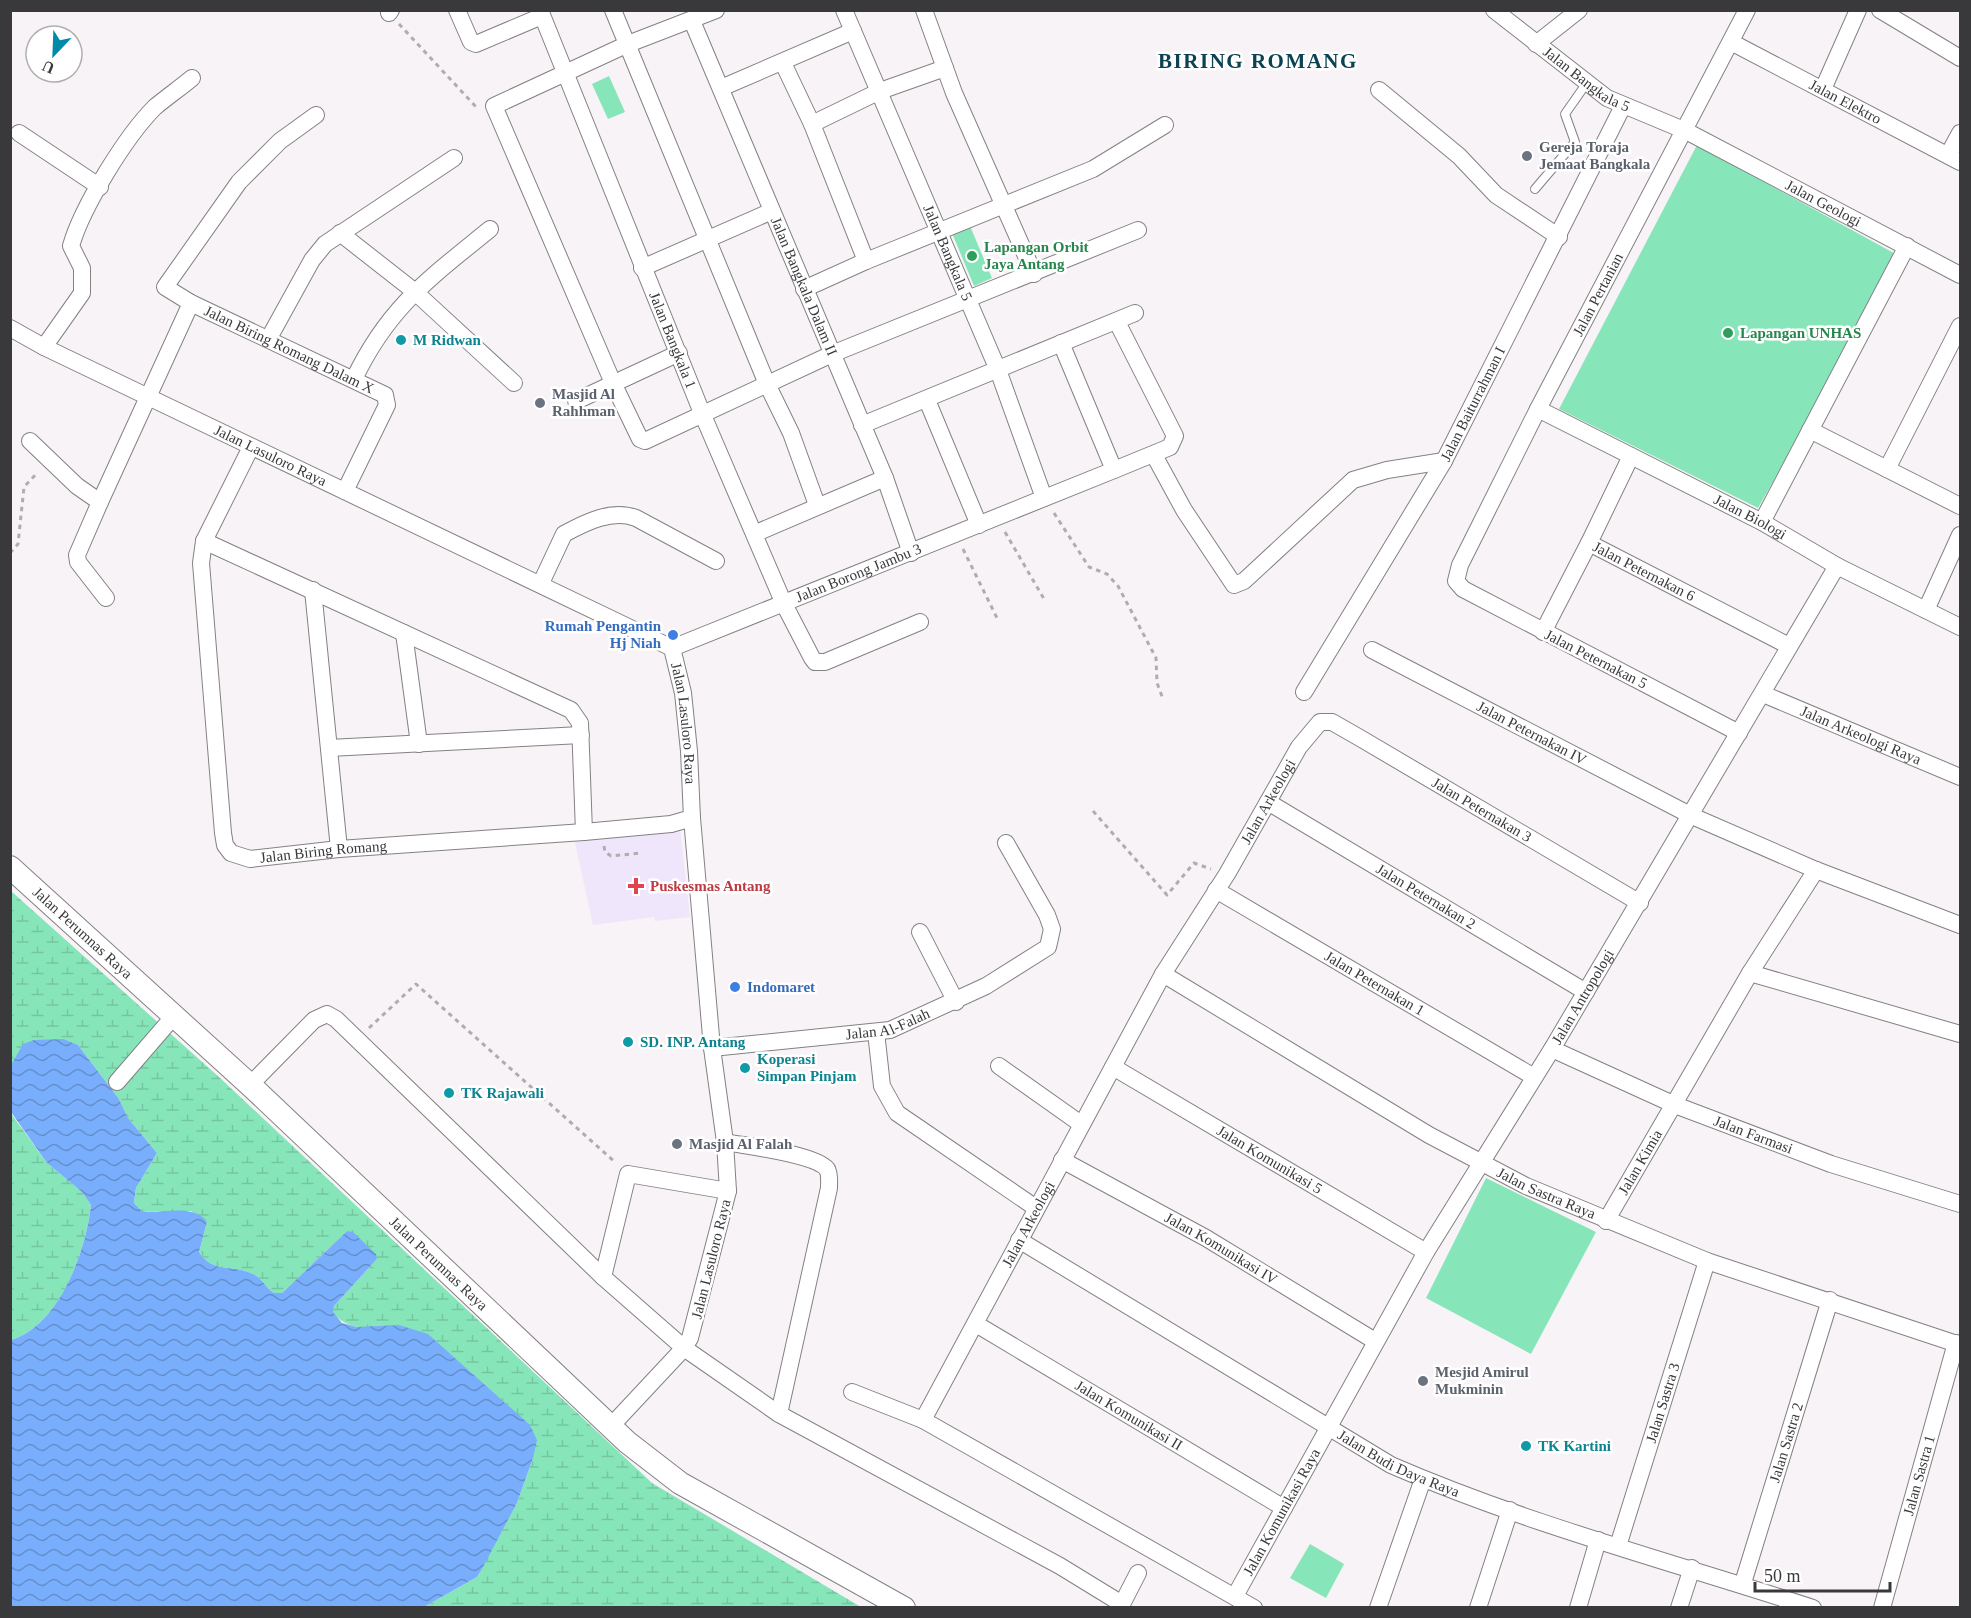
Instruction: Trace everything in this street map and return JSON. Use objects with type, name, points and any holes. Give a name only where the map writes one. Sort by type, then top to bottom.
[{"type":"street","points":[[456,10],[471,42],[476,44],[541,13],[565,74]]},
{"type":"street","points":[[614,10],[767,384],[791,433],[817,505]]},
{"type":"street","points":[[716,10],[628,44],[494,106],[613,383],[640,439],[645,441],[832,354],[1138,230]]},
{"type":"street","name":"Jalan Bangkala 5","points":[[844,10],[998,370],[1044,498]]},
{"type":"street","points":[[924,10],[945,68],[1034,274]]},
{"type":"street","name":"Jalan Bangkala 5","points":[[1494,10],[1586,84],[1623,106],[1686,131]]},
{"type":"street","points":[[1536,44],[1579,10]]},
{"type":"street","name":"Jalan Pertanian","points":[[1456,581],[1460,565],[1538,409],[1686,131],[1747,10]]},
{"type":"street","points":[[1823,89],[1858,10]]},
{"type":"street","points":[[1880,10],[1960,58]]},
{"type":"street","name":"Jalan Bangkala Dalam II","points":[[692,21],[885,478],[911,553]]},
{"type":"street","points":[[721,88],[853,31]]},
{"type":"street","name":"Jalan Elektro","points":[[1731,42],[1954,158]]},
{"type":"street","points":[[783,63],[812,124],[866,261]]},
{"type":"street","points":[[812,124],[880,91],[945,68]]},
{"type":"street","name":"Jalan Bangkala 1","points":[[565,74],[702,413],[756,533],[784,604],[812,658],[819,662],[920,622]]},
{"type":"street","points":[[44,347],[82,293],[82,268],[71,246],[76,228],[122,149],[155,108],[192,78]]},
{"type":"street","points":[[1379,90],[1459,156],[1496,195],[1559,237]]},
{"type":"street","name":"Jalan Baiturrahman I","points":[[1304,692],[1444,461],[1559,237],[1623,106]]},
{"type":"street","points":[[191,303],[168,291],[165,287],[166,282],[238,182],[271,149],[316,115]]},
{"type":"street","points":[[804,289],[938,231],[1093,169],[1165,125]]},
{"type":"street","name":"Jalan Geologi","points":[[1686,131],[1960,276]]},
{"type":"street","points":[[19,133],[100,187]]},
{"type":"street","points":[[1954,158],[1960,133]]},
{"type":"street","points":[[269,338],[312,260],[325,244],[454,158]]},
{"type":"street","points":[[642,268],[772,211]]},
{"type":"street","points":[[354,379],[369,348],[414,291],[490,229]]},
{"type":"street","points":[[339,234],[414,291],[514,383]]},
{"type":"street","points":[[1762,522],[1907,246]]},
{"type":"street","name":"Jalan Biring Romang Dalam X","points":[[106,598],[78,562],[77,555],[150,398],[191,303],[386,394],[388,399],[345,491]]},
{"type":"street","points":[[862,425],[1136,313]]},
{"type":"street","points":[[1117,322],[1175,436],[1170,447],[1154,455],[1184,510],[1234,585],[1244,581],[1353,480],[1387,470],[1444,461]]},
{"type":"street","points":[[1887,469],[1960,326]]},
{"type":"street","name":"Jalan Lasuloro Raya","points":[[10,328],[44,347],[541,583],[672,648],[683,693],[712,1048],[725,1142],[728,1191],[697,1316],[684,1348],[612,1425]]},
{"type":"street","points":[[1061,343],[1114,470]]},
{"type":"street","points":[[576,401],[679,353]]},
{"type":"street","points":[[927,400],[979,525]]},
{"type":"street","name":"Jalan Biologi","points":[[1538,409],[1762,522],[1837,566],[1960,627]]},
{"type":"street","points":[[1810,430],[1960,506]]},
{"type":"street","points":[[30,441],[77,486],[100,502]]},
{"type":"street","name":"Jalan Biring Romang","points":[[251,447],[204,541],[201,562],[225,845],[231,853],[250,859],[339,849],[602,831],[671,824],[692,818]]},
{"type":"street","name":"Jalan Borong Jambu 3","points":[[672,648],[1154,455]]},
{"type":"street","points":[[1589,543],[1631,456]]},
{"type":"street","points":[[756,533],[817,505],[885,478]]},
{"type":"street","points":[[541,583],[564,534],[612,514],[624,514],[636,518],[716,561]]},
{"type":"street","points":[[1926,610],[1960,535]]},
{"type":"street","points":[[204,541],[565,706],[578,718],[581,735],[584,832]]},
{"type":"street","name":"Jalan Peternakan 6","points":[[1543,632],[1589,543],[1789,646]]},
{"type":"street","name":"Jalan Antropologi","points":[[1328,1428],[1426,1252],[1640,903],[1837,566]]},
{"type":"street","name":"Jalan Peternakan 5","points":[[1456,581],[1463,589],[1543,632],[1739,733]]},
{"type":"street","points":[[313,590],[339,849]]},
{"type":"street","points":[[404,633],[419,744]]},
{"type":"street","name":"Jalan Peternakan IV","points":[[1372,650],[1692,816],[1816,870],[1960,925]]},
{"type":"street","name":"Jalan Arkeologi Raya","points":[[1762,694],[1960,777]]},
{"type":"street","name":"Jalan Arkeologi","points":[[923,1420],[1163,974],[1227,874],[1299,747],[1320,722]]},
{"type":"street","name":"Jalan Peternakan 3","points":[[1320,722],[1332,723],[1360,738],[1640,903]]},
{"type":"street","points":[[329,748],[581,735]]},
{"type":"street","name":"Jalan Peternakan 2","points":[[1268,802],[1586,992]]},
{"type":"street","name":"Jalan Al-Falah","points":[[712,1048],[890,1030],[956,1002],[1048,947],[1052,929],[1047,915],[1006,843]]},
{"type":"street","name":"Jalan Perumnas Raya","points":[[10,867],[250,1085],[612,1425],[627,1442],[680,1484],[904,1608]]},
{"type":"street","name":"Jalan Kimia","points":[[1606,1221],[1750,973],[1816,870]]},
{"type":"street","name":"Jalan Peternakan 1","points":[[1216,890],[1534,1077]]},
{"type":"street","points":[[920,932],[956,1002]]},
{"type":"street","points":[[1750,973],[1960,1034]]},
{"type":"street","name":"Jalan Sastra Raya","points":[[1163,974],[1429,1136],[1526,1186],[1707,1261],[1958,1344]]},
{"type":"street","points":[[250,1085],[314,1020],[327,1014],[336,1019],[357,1039],[603,1277],[684,1348],[779,1414],[1060,1566],[1121,1606],[1138,1573]]},
{"type":"street","points":[[117,1082],[174,1016]]},
{"type":"street","points":[[876,1032],[882,1086],[887,1100],[897,1113],[1036,1208]]},
{"type":"street","name":"Jalan Farmasi","points":[[1552,1049],[1675,1105],[1831,1164],[1960,1204]]},
{"type":"street","points":[[999,1066],[1081,1124]]},
{"type":"street","name":"Jalan Komunikasi 5","points":[[1113,1067],[1426,1252]]},
{"type":"street","points":[[725,1142],[808,1159],[822,1165],[829,1174],[829,1188],[779,1414]]},
{"type":"street","name":"Jalan Komunikasi IV","points":[[1062,1160],[1206,1238],[1375,1341]]},
{"type":"street","points":[[603,1277],[628,1174],[728,1191]]},
{"type":"street","name":"Jalan Budi Daya Raya","points":[[1019,1240],[1391,1465],[1423,1479],[1598,1540],[1743,1583],[1779,1602],[1813,1608]]},
{"type":"street","name":"Jalan Sastra 3","points":[[1618,1546],[1707,1261]]},
{"type":"street","name":"Jalan Sastra 2","points":[[1743,1583],[1830,1300]]},
{"type":"street","name":"Jalan Komunikasi II","points":[[976,1324],[1284,1508]]},
{"type":"street","name":"Jalan Sastra 1","points":[[1882,1608],[1958,1344]]},
{"type":"street","points":[[852,1392],[923,1420],[1254,1608]]},
{"type":"street","name":"Jalan Komunikasi Raya","points":[[1235,1596],[1328,1428]]},
{"type":"street","points":[[1378,1608],[1423,1479]]},
{"type":"street","points":[[1478,1608],[1510,1510]]},
{"type":"street","points":[[1578,1608],[1598,1540]]},
{"type":"street","points":[[1679,1608],[1692,1568]]},
{"type":"lane","points":[[1535,189],[1575,142],[1565,114],[1586,84]]},
{"type":"path","points":[[390,12],[482,113],[494,106]]},
{"type":"path","points":[[10,553],[18,544],[24,487],[50,459]]},
{"type":"path","points":[[1044,498],[1085,561],[1095,570],[1107,574],[1118,586],[1156,658],[1157,683],[1163,699]]},
{"type":"path","points":[[996,518],[1044,599]]},
{"type":"path","points":[[956,534],[998,620]]},
{"type":"path","points":[[1093,810],[1167,895],[1194,863],[1227,874]]},
{"type":"path","points":[[602,831],[605,852],[611,856],[641,853]]},
{"type":"path","points":[[357,1039],[416,984],[628,1174]]},
{"type":"shaded area","name":"Puskesmas Antang","points":[[680,828],[690,917],[655,921],[654,917],[593,925],[574,838]]},
{"type":"green space","points":[[609,76],[625,112],[608,119],[592,84]]},
{"type":"green space","name":"Lapangan UNHAS","points":[[1697,145],[1901,257],[1758,508],[1559,409]]},
{"type":"green space","name":"Lapangan Orbit Jaya Antang","points":[[970,226],[992,278],[974,286],[952,233]]},
{"type":"green space","points":[[11,891],[219,1077],[652,1483],[861,1607],[424,1607],[477,1577],[517,1503],[533,1458],[399,1325],[363,1328],[347,1324],[332,1312],[334,1306],[377,1259],[347,1231],[282,1293],[274,1293],[253,1274],[217,1266],[205,1259],[199,1252],[207,1222],[191,1211],[142,1211],[134,1203],[136,1188],[157,1153],[128,1118],[119,1099],[78,1045],[11,1065]]},
{"type":"green space","points":[[10,1112],[47,1163],[82,1192],[91,1205],[83,1244],[76,1264],[56,1303],[28,1332],[11,1340]]},
{"type":"green space","points":[[1486,1178],[1596,1232],[1531,1354],[1426,1298]]},
{"type":"green space","points":[[1310,1544],[1344,1564],[1326,1598],[1290,1578]]},
{"type":"water","points":[[63,1039],[78,1045],[119,1099],[128,1118],[157,1153],[136,1188],[134,1203],[142,1211],[186,1211],[202,1216],[207,1222],[199,1252],[205,1259],[217,1266],[253,1274],[274,1293],[282,1293],[347,1231],[353,1232],[376,1254],[377,1259],[334,1306],[333,1312],[342,1323],[357,1327],[399,1325],[428,1334],[530,1425],[537,1440],[533,1458],[517,1503],[477,1577],[424,1607],[11,1607],[11,1340],[28,1332],[56,1303],[76,1264],[83,1244],[91,1205],[82,1192],[47,1163],[11,1112],[11,1065],[23,1044],[34,1040]]},
{"type":"place","name":"Gereja Toraja Jemaat Bangkala","points":[[1527,156]]},
{"type":"place","name":"Lapangan Orbit Jaya Antang","points":[[972,256]]},
{"type":"place","name":"Lapangan UNHAS","points":[[1728,333]]},
{"type":"place","name":"M Ridwan","points":[[401,340]]},
{"type":"place","name":"Masjid Al Rahhman","points":[[540,403]]},
{"type":"place","name":"Rumah Pengantin Hj Niah","points":[[673,635]]},
{"type":"place","name":"Puskesmas Antang","points":[[636,886]]},
{"type":"place","name":"Indomaret","points":[[735,987]]},
{"type":"place","name":"SD. INP. Antang","points":[[628,1042]]},
{"type":"place","name":"Koperasi Simpan Pinjam","points":[[745,1068]]},
{"type":"place","name":"TK Rajawali","points":[[449,1093]]},
{"type":"place","name":"Masjid Al Falah","points":[[677,1144]]},
{"type":"place","name":"Mesjid Amirul Mukminin","points":[[1423,1381]]},
{"type":"place","name":"TK Kartini","points":[[1526,1446]]},
{"type":"district","name":"BIRING ROMANG","points":[[1258,61]]}]
